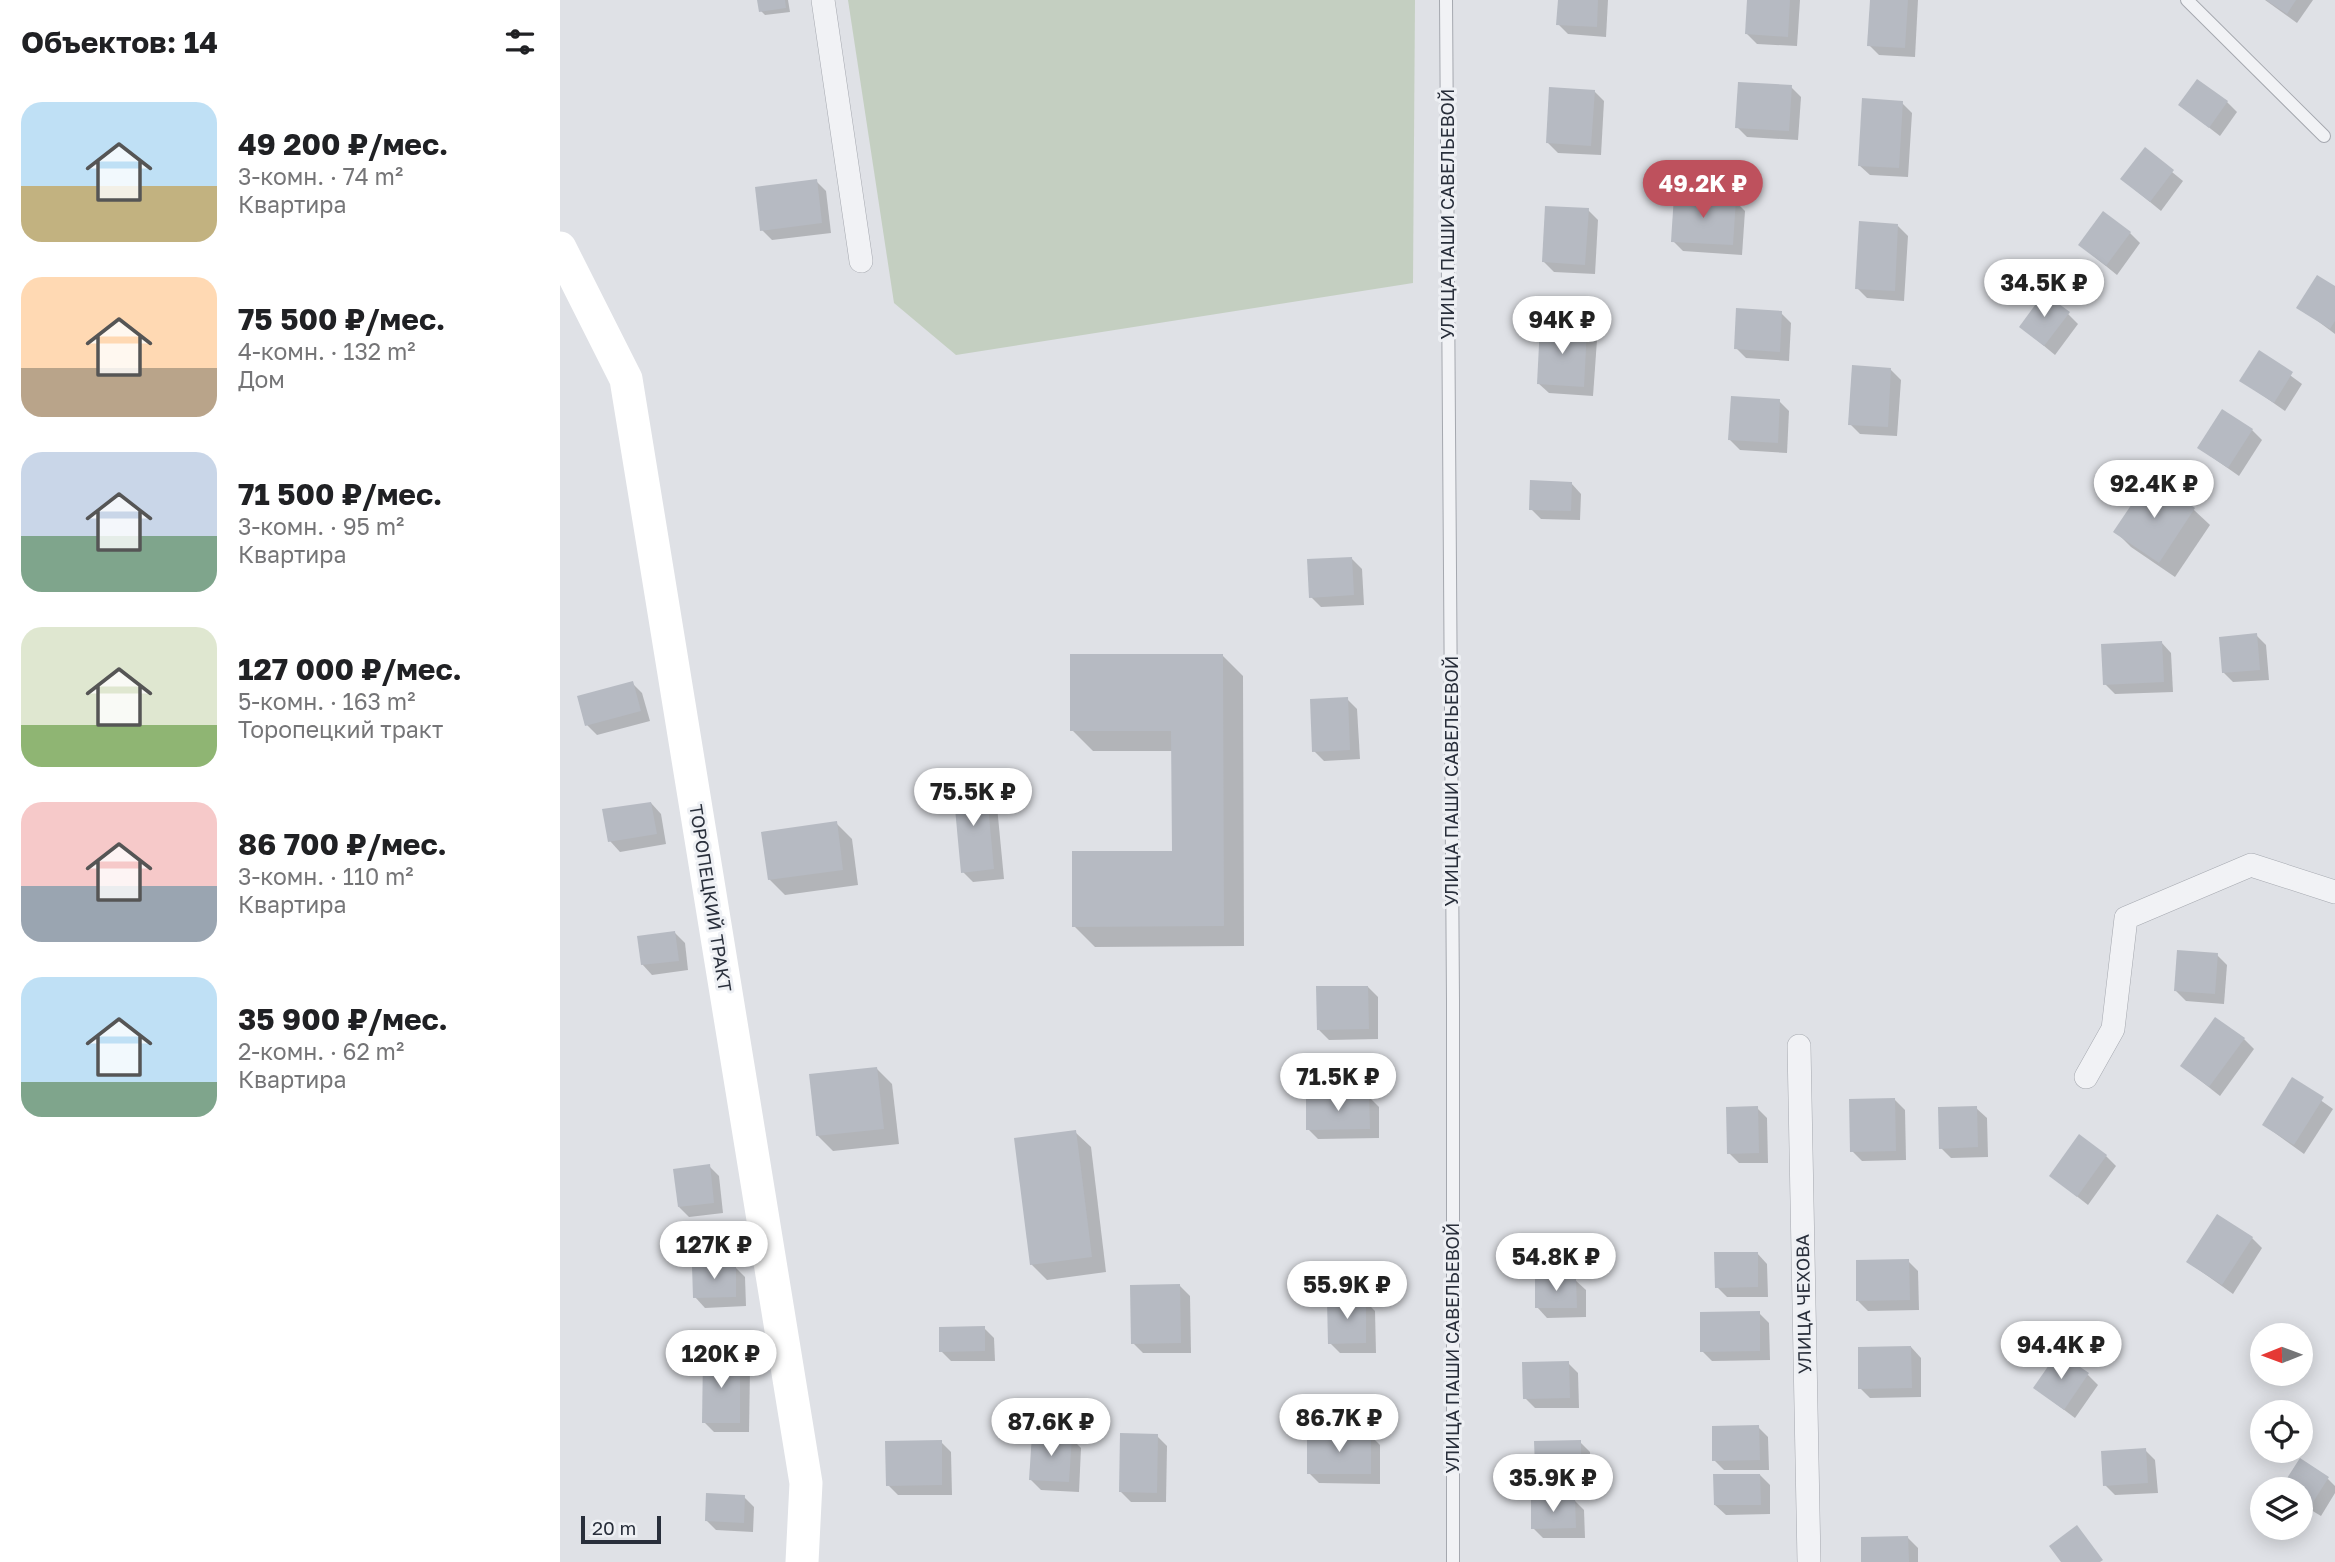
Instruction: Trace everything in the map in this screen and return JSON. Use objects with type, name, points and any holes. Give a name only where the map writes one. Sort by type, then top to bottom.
[{"type":"main road","name":"ТОРОПЕЦКИЙ ТРАКТ","points":[[560,248],[626,379],[806,1483],[802,1562]]},
{"type":"street","points":[[823,0],[861,261]]},
{"type":"street","points":[[2087,1077],[2113,1029],[2126,918],[2250,865],[2335,892]]},
{"type":"street","name":"УЛИЦА ЧЕХОВА","points":[[1799,1046],[1809,1562]]},
{"type":"lane","name":"УЛИЦА ПАШИ САВЕЛЬЕВОЙ","points":[[1446,0],[1453,1000],[1453,1562]]},
{"type":"lane","points":[[2187,0],[2324,136]]},
{"type":"green space","points":[[848,0],[1415,0],[1413,283],[956,355],[894,303]]},
{"type":"building","points":[[757,0],[785,0],[786,8],[759,12]]},
{"type":"building","points":[[1558,0],[1598,0],[1597,27],[1556,25]]},
{"type":"building","points":[[1747,0],[1790,0],[1788,37],[1745,34]]},
{"type":"building","points":[[1870,0],[1908,0],[1905,48],[1867,46]]},
{"type":"building","points":[[2266,0],[2296,0],[2287,14]]},
{"type":"building","points":[[2197,79],[2228,101],[2209,128],[2178,105]]},
{"type":"building","points":[[1738,82],[1792,85],[1789,131],[1735,128]]},
{"type":"building","points":[[1549,87],[1595,90],[1591,146],[1546,143]]},
{"type":"building","points":[[1862,98],[1903,101],[1899,168],[1858,166]]},
{"type":"building","points":[[2145,147],[2174,170],[2150,202],[2120,179]]},
{"type":"building","points":[[817,179],[822,223],[760,231],[755,187]]},
{"type":"building","points":[[1674,195],[1736,199],[1733,245],[1671,242]]},
{"type":"building","points":[[1545,206],[1589,208],[1585,265],[1542,262]]},
{"type":"building","points":[[2103,211],[2131,232],[2106,266],[2078,245]]},
{"type":"building","points":[[1859,221],[1898,224],[1895,291],[1855,289]]},
{"type":"building","points":[[2317,275],[2335,286],[2335,321],[2330,329],[2296,308]]},
{"type":"building","points":[[2044,293],[2070,312],[2044,346],[2019,327]]},
{"type":"building","points":[[1736,308],[1782,311],[1780,352],[1734,349]]},
{"type":"building","points":[[1540,325],[1587,328],[1584,387],[1537,384]]},
{"type":"building","points":[[2259,350],[2293,372],[2274,403],[2239,381]]},
{"type":"building","points":[[1852,365],[1891,368],[1888,427],[1848,425]]},
{"type":"building","points":[[1731,396],[1780,399],[1778,443],[1728,440]]},
{"type":"building","points":[[2222,409],[2253,429],[2228,468],[2197,448]]},
{"type":"building","points":[[2150,477],[2195,508],[2159,563],[2113,532]]},
{"type":"building","points":[[1530,480],[1572,482],[1571,511],[1529,510]]},
{"type":"building","points":[[1352,557],[1354,595],[1309,598],[1307,559]]},
{"type":"building","points":[[2257,633],[2260,670],[2222,673],[2219,637]]},
{"type":"building","points":[[2162,641],[2164,682],[2103,685],[2101,644]]},
{"type":"building","points":[[1070,654],[1223,654],[1224,926],[1072,927],[1072,851],[1172,851],[1171,731],[1070,731]]},
{"type":"building","points":[[633,681],[641,711],[585,726],[577,696]]},
{"type":"building","points":[[1348,697],[1350,750],[1312,752],[1310,699]]},
{"type":"building","points":[[986,784],[994,869],[961,873],[953,787]]},
{"type":"building","points":[[651,802],[657,834],[608,842],[602,809]]},
{"type":"building","points":[[837,821],[843,870],[768,880],[761,832]]},
{"type":"building","points":[[675,931],[679,961],[641,965],[637,936]]},
{"type":"building","points":[[2177,950],[2218,953],[2215,994],[2174,991]]},
{"type":"building","points":[[1316,986],[1368,986],[1369,1029],[1317,1030]]},
{"type":"building","points":[[2215,1017],[2245,1038],[2209,1087],[2180,1066]]},
{"type":"building","points":[[877,1067],[884,1129],[816,1136],[809,1074]]},
{"type":"building","points":[[2292,1077],[2324,1097],[2294,1145],[2262,1125]]},
{"type":"building","points":[[1369,1095],[1370,1129],[1306,1130],[1306,1096]]},
{"type":"building","points":[[1895,1098],[1896,1151],[1850,1152],[1849,1099]]},
{"type":"building","points":[[1758,1106],[1759,1153],[1727,1154],[1726,1107]]},
{"type":"building","points":[[1977,1106],[1978,1147],[1939,1149],[1938,1107]]},
{"type":"building","points":[[1076,1130],[1092,1257],[1030,1265],[1014,1138]]},
{"type":"building","points":[[2079,1134],[2107,1155],[2077,1197],[2049,1176]]},
{"type":"building","points":[[710,1164],[714,1203],[678,1207],[673,1169]]},
{"type":"building","points":[[2217,1214],[2253,1237],[2222,1285],[2186,1262]]},
{"type":"building","points":[[1714,1252],[1758,1252],[1758,1287],[1715,1288]]},
{"type":"building","points":[[1909,1259],[1910,1300],[1856,1301],[1856,1260]]},
{"type":"building","points":[[736,1265],[736,1297],[693,1298],[692,1266]]},
{"type":"building","points":[[1576,1278],[1577,1308],[1535,1308],[1535,1279]]},
{"type":"building","points":[[1180,1284],[1181,1343],[1131,1344],[1130,1285]]},
{"type":"building","points":[[1366,1299],[1366,1343],[1328,1344],[1327,1300]]},
{"type":"building","points":[[1760,1311],[1760,1351],[1700,1352],[1700,1312]]},
{"type":"building","points":[[985,1326],[985,1351],[939,1352],[939,1327]]},
{"type":"building","points":[[1911,1346],[1912,1388],[1858,1389],[1858,1347]]},
{"type":"building","points":[[2058,1352],[2089,1373],[2064,1410],[2033,1388]]},
{"type":"building","points":[[703,1356],[740,1356],[740,1423],[702,1423]]},
{"type":"building","points":[[1569,1361],[1570,1398],[1523,1399],[1522,1362]]},
{"type":"building","points":[[1759,1425],[1760,1460],[1712,1461],[1712,1426]]},
{"type":"building","points":[[1120,1433],[1158,1434],[1157,1493],[1119,1492]]},
{"type":"building","points":[[1307,1433],[1371,1433],[1371,1474],[1307,1474]]},
{"type":"building","points":[[1032,1434],[1072,1436],[1069,1482],[1029,1480]]},
{"type":"building","points":[[942,1440],[942,1485],[886,1486],[885,1441]]},
{"type":"building","points":[[1581,1440],[1581,1466],[1535,1467],[1534,1441]]},
{"type":"building","points":[[2146,1448],[2148,1483],[2103,1486],[2101,1451]]},
{"type":"building","points":[[2297,1463],[2308,1463],[2329,1477],[2313,1502],[2313,1477],[2288,1477]]},
{"type":"building","points":[[1713,1474],[1760,1474],[1761,1505],[1714,1505]]},
{"type":"building","points":[[706,1493],[745,1495],[744,1523],[705,1521]]},
{"type":"building","points":[[1575,1498],[1576,1528],[1531,1529],[1531,1499]]},
{"type":"building","points":[[2077,1525],[2103,1560],[2061,1562],[2049,1546]]},
{"type":"building","points":[[1908,1536],[1909,1562],[1861,1562],[1861,1537]]}]
